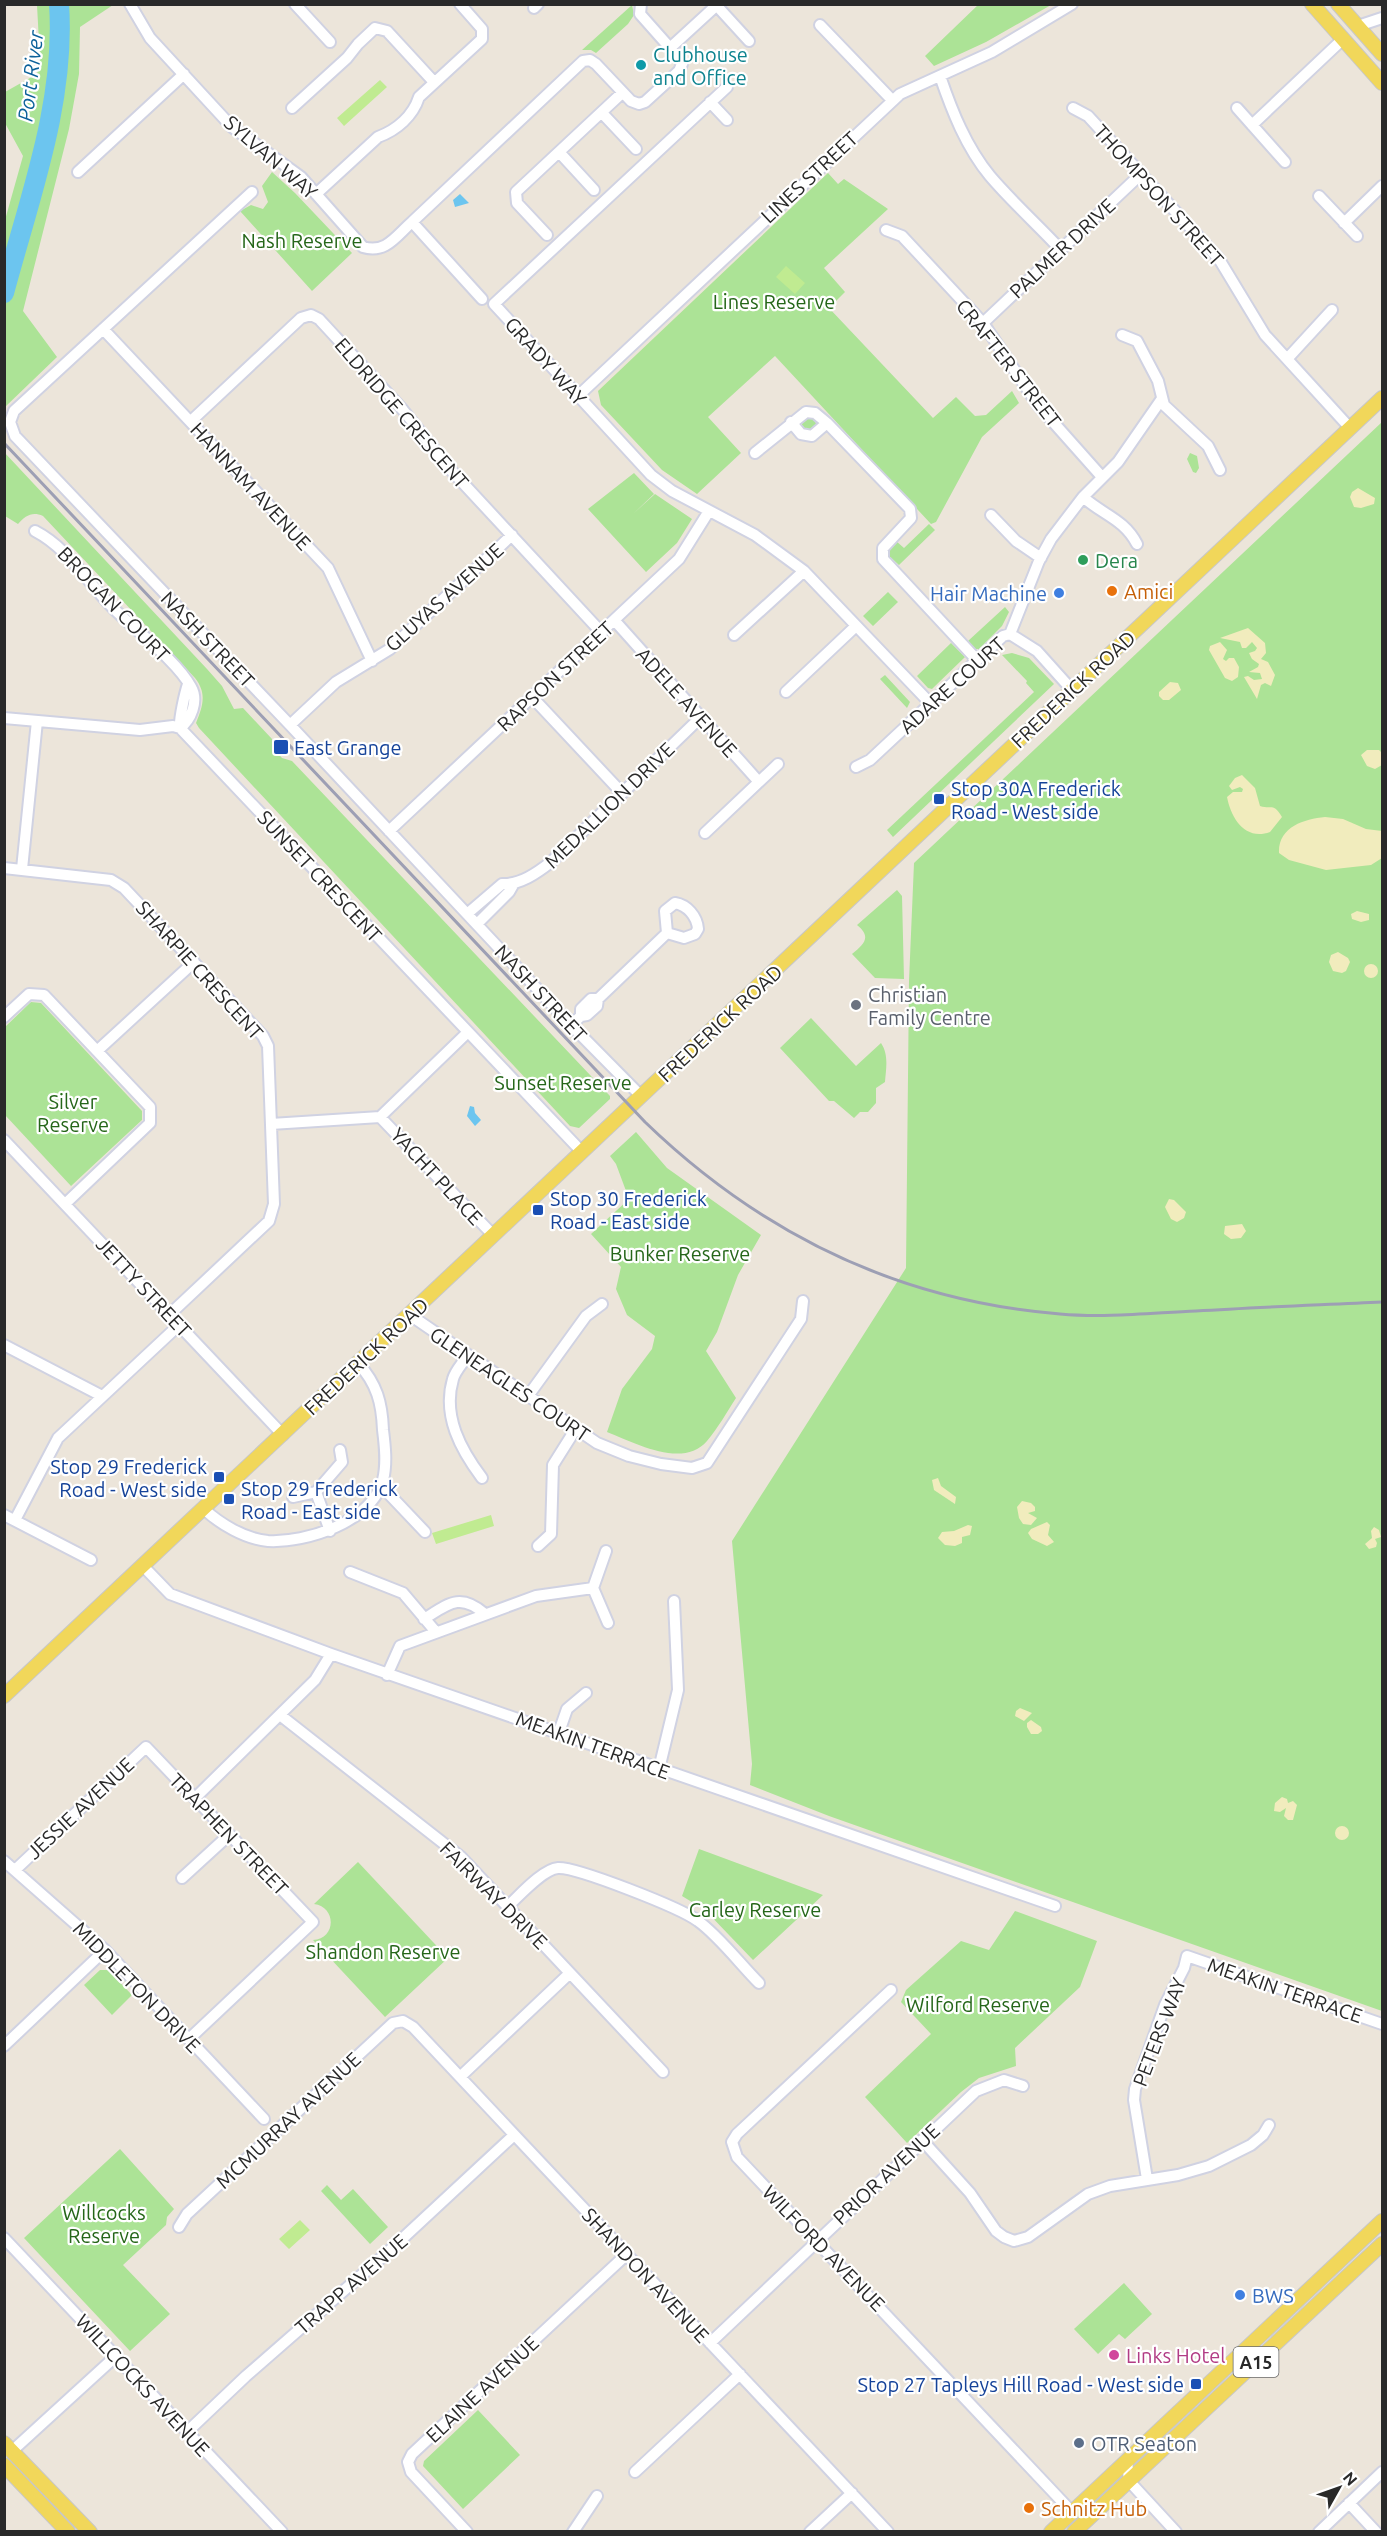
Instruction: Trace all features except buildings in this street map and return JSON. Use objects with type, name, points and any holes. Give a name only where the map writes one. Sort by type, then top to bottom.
[{"type":"main road","points":[[1312,4],[1383,83]]},
{"type":"main road","points":[[1338,4],[1383,54]]},
{"type":"main road","name":"FREDERICK ROAD","points":[[4,1696],[1383,398]]},
{"type":"main road","name":"A15","points":[[1051,2532],[1380,2229]]},
{"type":"main road","name":"A15","points":[[1074,2532],[1383,2244]]},
{"type":"main road","points":[[8,2447],[7,2473],[68,2532]]},
{"type":"main road","points":[[8,2447],[90,2532]]},
{"type":"street","name":"SYLVAN WAY","points":[[130,4],[150,38],[232,127],[301,177],[363,247],[370,249],[383,248],[583,61],[590,60],[596,64],[622,93]]},
{"type":"street","points":[[295,4],[330,42]]},
{"type":"street","points":[[316,194],[378,137],[390,133],[415,111],[419,97],[482,39],[482,29],[460,4]]},
{"type":"street","points":[[547,235],[517,203],[516,192],[622,93],[631,101],[639,104],[645,102],[679,71],[682,64],[640,14],[641,4]]},
{"type":"street","name":"LINES STREET","points":[[578,396],[892,100],[900,94],[992,52],[1072,4]]},
{"type":"street","points":[[670,48],[717,5],[749,41]]},
{"type":"street","points":[[1358,26],[1383,18]]},
{"type":"street","points":[[820,25],[892,100]]},
{"type":"street","points":[[292,108],[347,58],[375,28],[387,31],[434,82]]},
{"type":"street","points":[[1252,125],[1343,39]]},
{"type":"street","points":[[78,172],[183,74]]},
{"type":"street","points":[[940,76],[959,126],[973,152],[990,175],[1061,250]]},
{"type":"street","name":"GRADY WAY","points":[[727,87],[494,304],[651,475],[672,491],[755,535],[804,571],[930,703]]},
{"type":"street","points":[[710,102],[727,120]]},
{"type":"street","name":"THOMPSON STREET","points":[[1073,108],[1088,116],[1218,258],[1265,335],[1350,428]]},
{"type":"street","points":[[1237,108],[1285,162]]},
{"type":"street","points":[[602,113],[636,149]]},
{"type":"street","points":[[559,152],[594,190]]},
{"type":"street","name":"PALMER DRIVE","points":[[983,323],[1141,174]]},
{"type":"street","points":[[1344,223],[1383,186]]},
{"type":"street","name":"NASH STREET","points":[[252,192],[14,411],[10,422],[15,436],[291,725],[571,1025],[641,1096]]},
{"type":"street","points":[[1319,196],[1357,236]]},
{"type":"street","points":[[412,222],[482,298]]},
{"type":"street","name":"CRAFTER STREET","points":[[886,230],[902,236],[983,323],[1038,405],[1102,477]]},
{"type":"street","points":[[1287,359],[1332,310]]},
{"type":"street","name":"ELDRIDGE CRESCENT","points":[[191,421],[300,318],[310,315],[319,319],[403,410],[450,469],[602,633]]},
{"type":"street","name":"HANNAM AVENUE","points":[[103,329],[328,568],[372,661]]},
{"type":"street","points":[[1122,335],[1137,341],[1158,381],[1161,400],[1208,447],[1220,470]]},
{"type":"street","points":[[1010,634],[1041,558],[1063,522],[1083,497],[1118,462],[1161,400]]},
{"type":"street","points":[[755,453],[802,414],[810,411],[827,423],[910,509],[911,518],[883,548],[883,559],[977,660]]},
{"type":"street","points":[[791,422],[801,434],[812,436],[827,423]]},
{"type":"street","points":[[1083,497],[1099,512],[1125,526],[1137,544]]},
{"type":"street","name":"RAPSON STREET","points":[[389,831],[686,552],[709,511]]},
{"type":"street","points":[[991,514],[1016,541],[1041,558]]},
{"type":"street","name":"BROGAN COURT","points":[[35,531],[53,540],[111,606],[180,671],[191,688],[194,700],[192,713],[187,723],[180,728]]},
{"type":"street","name":"GLUYAS AVENUE","points":[[291,725],[336,682],[390,649],[512,535]]},
{"type":"street","points":[[734,635],[804,571]]},
{"type":"street","name":"ADELE AVENUE","points":[[615,621],[759,782]]},
{"type":"street","points":[[786,692],[856,626]]},
{"type":"street","name":"ADARE COURT","points":[[856,767],[870,760],[1003,636],[1010,634],[1037,651],[1072,690]]},
{"type":"street","points":[[532,697],[622,793]]},
{"type":"street","name":"MEDALLION DRIVE","points":[[467,914],[502,884],[513,885],[538,872],[551,862],[701,717]]},
{"type":"street","points":[[4,718],[140,730],[173,726],[180,728]]},
{"type":"street","points":[[22,869],[37,721]]},
{"type":"street","name":"SUNSET CRESCENT","points":[[180,728],[582,1152]]},
{"type":"street","points":[[705,833],[778,764]]},
{"type":"street","name":"SHARPIE CRESCENT","points":[[4,868],[111,879],[124,888],[194,962],[263,1036],[268,1046],[274,1204],[269,1221],[169,1315]]},
{"type":"street","name":"MEDALLION DRIVE","points":[[477,924],[509,892],[513,885]]},
{"type":"street","points":[[571,1025],[581,1016],[587,1016],[597,1006],[598,999],[667,933]]},
{"type":"street","points":[[97,1051],[194,962]]},
{"type":"street","points":[[4,1017],[29,994],[44,995],[150,1107],[150,1123],[65,1204]]},
{"type":"street","points":[[271,1124],[380,1117],[468,1032]]},
{"type":"street","name":"YACHT PLACE","points":[[380,1117],[493,1235]]},
{"type":"street","name":"JETTY STREET","points":[[4,1140],[282,1435]]},
{"type":"street","name":"GLENEAGLES COURT","points":[[410,1315],[597,1443],[629,1456],[661,1464],[692,1468],[707,1463],[801,1319],[803,1301]]},
{"type":"street","points":[[528,1396],[586,1316],[602,1304]]},
{"type":"street","points":[[91,1560],[10,1517],[58,1438],[179,1325]]},
{"type":"street","points":[[4,1345],[102,1396]]},
{"type":"street","points":[[467,1356],[453,1377],[450,1394],[452,1419],[456,1437],[465,1455],[482,1478]]},
{"type":"street","points":[[204,1509],[224,1525],[268,1541],[314,1536],[330,1531],[354,1516],[369,1503],[382,1482],[385,1460],[381,1403],[372,1381],[358,1364]]},
{"type":"street","points":[[537,1546],[550,1534],[553,1465],[575,1430]]},
{"type":"street","points":[[293,1497],[316,1492],[342,1462],[340,1450]]},
{"type":"street","points":[[382,1482],[388,1493],[425,1532]]},
{"type":"street","points":[[316,1492],[330,1531]]},
{"type":"street","points":[[606,1551],[593,1588],[608,1623]]},
{"type":"street","name":"MEAKIN TERRACE","points":[[143,1566],[170,1594],[387,1675],[559,1732],[659,1769],[1055,1906]]},
{"type":"street","points":[[350,1572],[402,1593],[436,1632]]},
{"type":"street","points":[[387,1675],[400,1646],[536,1596],[593,1588]]},
{"type":"street","points":[[424,1619],[453,1601],[473,1603],[484,1614]]},
{"type":"street","points":[[659,1769],[678,1690],[674,1601]]},
{"type":"street","points":[[195,1798],[315,1680],[331,1654]]},
{"type":"street","points":[[559,1732],[567,1709],[586,1693]]},
{"type":"street","name":"FAIRWAY DRIVE","points":[[280,1715],[461,1857],[663,2072]]},
{"type":"street","name":"TRAPHEN STREET","points":[[146,1747],[313,1922],[189,2039]]},
{"type":"street","name":"JESSIE AVENUE","points":[[15,1870],[146,1747]]},
{"type":"street","points":[[182,1878],[229,1835]]},
{"type":"street","name":"MIDDLETON DRIVE","points":[[4,1861],[105,1950],[264,2119]]},
{"type":"street","points":[[508,1906],[544,1874],[556,1868],[577,1870],[681,1911],[699,1921],[759,1983]]},
{"type":"street","points":[[4,2046],[105,1950]]},
{"type":"street","name":"MEAKIN TERRACE","points":[[1187,1956],[1383,2024]]},
{"type":"street","name":"PETERS WAY","points":[[1147,2179],[1134,2100],[1135,2089],[1161,2014],[1187,1956]]},
{"type":"street","points":[[460,2077],[570,1973]]},
{"type":"street","name":"WILFORD AVENUE","points":[[891,1990],[738,2134],[732,2142],[737,2157],[1072,2512]]},
{"type":"street","name":"SHANDON AVENUE","points":[[403,2020],[460,2077],[888,2532]]},
{"type":"street","name":"MCMURRAY AVENUE","points":[[179,2227],[187,2214],[393,2023],[403,2020]]},
{"type":"street","name":"PRIOR AVENUE","points":[[710,2343],[976,2091],[1004,2080],[1023,2086]]},
{"type":"street","points":[[922,2140],[970,2193],[996,2231],[1014,2241],[1028,2237],[1088,2194],[1110,2186],[1178,2175],[1209,2166],[1251,2145],[1269,2125]]},
{"type":"street","name":"TRAPP AVENUE","points":[[187,2432],[246,2376],[388,2252],[514,2135]]},
{"type":"street","name":"WILLCOCKS AVENUE","points":[[4,2238],[282,2532]]},
{"type":"street","name":"ELAINE AVENUE","points":[[467,2532],[411,2472],[408,2462],[412,2454],[627,2254]]},
{"type":"street","points":[[8,2447],[115,2357]]},
{"type":"street","points":[[635,2472],[740,2374]]},
{"type":"street","points":[[1127,2460],[1129,2481],[1176,2532]]},
{"type":"street","points":[[1318,2532],[1383,2472]]},
{"type":"street","points":[[1104,2482],[1129,2481]]},
{"type":"street","points":[[810,2532],[852,2493]]},
{"type":"street","points":[[573,2532],[597,2496]]},
{"type":"street","points":[[1349,2503],[1377,2532]]},
{"type":"green space","points":[[979,4],[1051,5],[986,42],[934,66],[925,56]]},
{"type":"green space","points":[[37,5],[113,5],[80,27],[79,74],[69,129],[23,311],[57,357],[5,407],[5,220],[23,156],[5,123],[5,92],[37,74],[40,61]]},
{"type":"green space","points":[[632,5],[634,15],[628,24],[596,53],[591,50],[582,50]]},
{"type":"green space","points":[[380,80],[387,87],[344,126],[337,118]]},
{"type":"green space","name":"Nash Reserve","points":[[272,172],[352,253],[312,291],[240,211],[251,205],[263,209],[268,202],[262,186]]},
{"type":"green space","name":"Lines Reserve","points":[[828,173],[838,184],[844,179],[888,209],[824,268],[845,292],[829,308],[933,418],[956,397],[975,416],[986,415],[1012,391],[1019,403],[982,437],[936,522],[931,524],[775,356],[708,417],[741,453],[697,494],[662,470],[601,405],[598,391]]},
{"type":"green space","points":[[786,266],[805,283],[795,294],[776,277]]},
{"type":"green space","points":[[806,417],[812,417],[816,424],[812,431],[806,431],[802,427],[802,421]]},
{"type":"green space","points":[[1382,422],[1382,2011],[829,1816],[750,1785],[752,1764],[732,1541],[906,1268],[909,981],[914,863]]},
{"type":"green space","name":"Sunset Reserve","points":[[4,452],[207,669],[222,686],[234,709],[243,708],[272,739],[272,747],[282,758],[292,761],[610,1096],[610,1099],[579,1128],[570,1126],[199,728],[196,723],[202,705],[202,694],[195,678],[43,516],[29,515],[18,524],[5,516]]},
{"type":"green space","points":[[1190,453],[1197,456],[1199,468],[1196,473],[1193,472],[1187,459]]},
{"type":"green space","points":[[634,473],[654,494],[633,514],[655,494],[692,519],[677,543],[646,572],[588,509]]},
{"type":"green space","points":[[929,524],[935,530],[899,565],[887,554],[888,549],[896,541],[904,548]]},
{"type":"green space","points":[[888,592],[898,602],[873,626],[863,616]]},
{"type":"green space","points":[[1005,607],[1009,612],[1002,626],[979,649],[975,649],[968,641]]},
{"type":"green space","points":[[951,643],[965,657],[932,689],[928,688],[917,676]]},
{"type":"green space","points":[[1012,653],[1029,658],[1054,684],[893,837],[887,830],[1034,692],[1026,683],[1027,681],[1002,655]]},
{"type":"green space","points":[[885,675],[910,702],[907,708],[880,679]]},
{"type":"green space","points":[[897,890],[902,896],[904,979],[875,978],[852,954],[865,940],[862,929],[857,925]]},
{"type":"green space","name":"Silver Reserve","points":[[31,1002],[41,1003],[142,1111],[142,1120],[71,1186],[5,1115],[5,1027]]},
{"type":"green space","points":[[811,1018],[856,1066],[881,1043],[886,1057],[885,1082],[876,1088],[876,1103],[868,1112],[860,1112],[854,1118],[834,1101],[829,1101],[780,1048]]},
{"type":"green space","name":"Bunker Reserve","points":[[636,1132],[667,1168],[761,1235],[738,1275],[717,1332],[706,1351],[736,1398],[707,1441],[697,1449],[685,1453],[658,1451],[607,1432],[622,1389],[652,1349],[655,1336],[627,1315],[616,1289],[621,1267],[591,1234],[629,1199],[616,1164],[610,1156]]},
{"type":"green space","points":[[491,1515],[494,1526],[436,1544],[432,1533]]},
{"type":"green space","name":"Carley Reserve","points":[[699,1849],[823,1895],[753,1960],[705,1910],[682,1896]]},
{"type":"green space","name":"Shandon Reserve","points":[[358,1862],[448,1958],[385,2017],[313,1940],[326,1934],[331,1923],[327,1911],[322,1906],[314,1904]]},
{"type":"green space","name":"Wilford Reserve","points":[[1015,1911],[1097,1941],[1080,1987],[1015,2048],[1016,2066],[979,2078],[907,2143],[865,2097],[931,2034],[901,2002],[906,1990],[961,1941],[989,1950]]},
{"type":"green space","points":[[100,1970],[108,1970],[132,1995],[112,2015],[84,1985]]},
{"type":"green space","name":"Willcocks Reserve","points":[[120,2149],[174,2209],[167,2217],[166,2225],[123,2265],[170,2314],[130,2351],[24,2238]]},
{"type":"green space","points":[[327,2185],[341,2200],[353,2189],[388,2227],[370,2244],[321,2191]]},
{"type":"green space","points":[[300,2220],[310,2230],[289,2249],[279,2239]]},
{"type":"green space","points":[[1124,2283],[1152,2314],[1125,2339],[1119,2334],[1098,2354],[1074,2329]]},
{"type":"green space","points":[[478,2410],[520,2455],[463,2509],[423,2466],[424,2461]]},
{"type":"sand","points":[[1358,488],[1375,498],[1374,504],[1361,508],[1354,507],[1350,497],[1352,492]]},
{"type":"sand","points":[[1248,628],[1265,643],[1266,653],[1261,659],[1268,662],[1275,675],[1271,686],[1265,683],[1261,685],[1257,699],[1244,677],[1248,676],[1254,680],[1262,679],[1260,673],[1249,672],[1259,664],[1252,659],[1249,653],[1257,648],[1252,642],[1246,648],[1242,648],[1240,642],[1220,638]]},
{"type":"sand","points":[[1220,642],[1227,650],[1223,659],[1226,661],[1234,658],[1239,667],[1238,677],[1232,681],[1225,678],[1209,650],[1210,646]]},
{"type":"sand","points":[[1170,682],[1178,683],[1181,690],[1169,700],[1163,700],[1159,692]]},
{"type":"sand","points":[[1367,750],[1379,750],[1382,753],[1382,765],[1375,769],[1367,766],[1361,755]]},
{"type":"sand","points":[[1242,775],[1255,788],[1260,806],[1274,808],[1282,817],[1270,832],[1261,834],[1246,830],[1232,813],[1227,797],[1233,792],[1242,792],[1243,789],[1240,787],[1232,790],[1229,786],[1235,778]]},
{"type":"sand","points":[[1325,817],[1343,819],[1366,829],[1382,831],[1382,858],[1371,865],[1326,870],[1289,860],[1279,853],[1283,837],[1294,826],[1301,822]]},
{"type":"sand","points":[[1357,911],[1369,914],[1369,920],[1361,922],[1352,919],[1351,914]]},
{"type":"sand","points":[[1338,952],[1350,962],[1346,971],[1342,973],[1333,971],[1329,962],[1331,955]]},
{"type":"sand","points":[[1368,964],[1374,964],[1378,971],[1374,978],[1368,978],[1364,974],[1364,968]]},
{"type":"sand","points":[[1169,1199],[1174,1200],[1186,1212],[1184,1218],[1177,1222],[1171,1219],[1165,1207]]},
{"type":"sand","points":[[1242,1224],[1246,1231],[1241,1238],[1231,1239],[1224,1234],[1225,1226]]},
{"type":"sand","points":[[938,1478],[941,1486],[956,1497],[955,1504],[934,1490],[932,1480]]},
{"type":"sand","points":[[1022,1501],[1031,1503],[1035,1507],[1035,1511],[1028,1513],[1037,1518],[1031,1525],[1023,1524],[1019,1518],[1017,1507]]},
{"type":"sand","points":[[1047,1522],[1050,1525],[1048,1535],[1054,1542],[1047,1546],[1032,1539],[1028,1533],[1031,1529]]},
{"type":"sand","points":[[968,1525],[972,1526],[970,1535],[962,1537],[962,1543],[955,1546],[945,1545],[938,1538],[942,1532],[954,1531]]},
{"type":"sand","points":[[1374,1527],[1379,1530],[1381,1537],[1375,1539],[1376,1547],[1369,1549],[1365,1544],[1372,1538],[1371,1531]]},
{"type":"sand","points":[[1020,1708],[1032,1713],[1024,1721],[1015,1716],[1016,1711]]},
{"type":"sand","points":[[1031,1720],[1041,1727],[1042,1731],[1038,1734],[1031,1734],[1027,1727],[1027,1723]]},
{"type":"sand","points":[[1282,1797],[1287,1799],[1288,1803],[1293,1801],[1297,1805],[1293,1820],[1288,1820],[1284,1816],[1286,1808],[1280,1812],[1274,1811],[1275,1803]]},
{"type":"sand","points":[[1342,1826],[1347,1828],[1349,1833],[1347,1838],[1342,1840],[1337,1838],[1335,1833],[1337,1828]]},
{"type":"water","points":[[460,194],[469,203],[455,207],[453,200]]},
{"type":"water","points":[[470,1106],[474,1107],[475,1113],[481,1120],[475,1126],[467,1116]]},
{"type":"waterway","name":"Port River","points":[[4,293],[44,150],[51,114],[60,41],[59,4]]},
{"type":"railway","points":[[4,443],[645,1122],[690,1162],[736,1197],[785,1229],[836,1255],[889,1277],[944,1294],[1001,1307],[1094,1316],[1382,1302]]},
{"type":"place","name":"Clubhouse and Office","points":[[641,65]]},
{"type":"place","name":"Dera","points":[[1083,560]]},
{"type":"place","name":"Amici","points":[[1112,591]]},
{"type":"place","name":"Hair Machine","points":[[1059,593]]},
{"type":"place","name":"East Grange","points":[[281,747]]},
{"type":"place","name":"Stop 30A Frederick Road - West side","points":[[939,799]]},
{"type":"place","name":"Christian Family Centre","points":[[856,1005]]},
{"type":"place","name":"Stop 30 Frederick Road - East side","points":[[538,1210]]},
{"type":"place","name":"Stop 29 Frederick Road - West side","points":[[219,1477]]},
{"type":"place","name":"Stop 29 Frederick Road - East side","points":[[229,1499]]},
{"type":"place","name":"BWS","points":[[1240,2295]]},
{"type":"place","name":"Links Hotel","points":[[1114,2355]]},
{"type":"place","name":"Stop 27 Tapleys Hill Road - West side","points":[[1196,2384]]},
{"type":"place","name":"OTR Seaton","points":[[1079,2443]]},
{"type":"place","name":"Schnitz Hub","points":[[1029,2508]]}]
